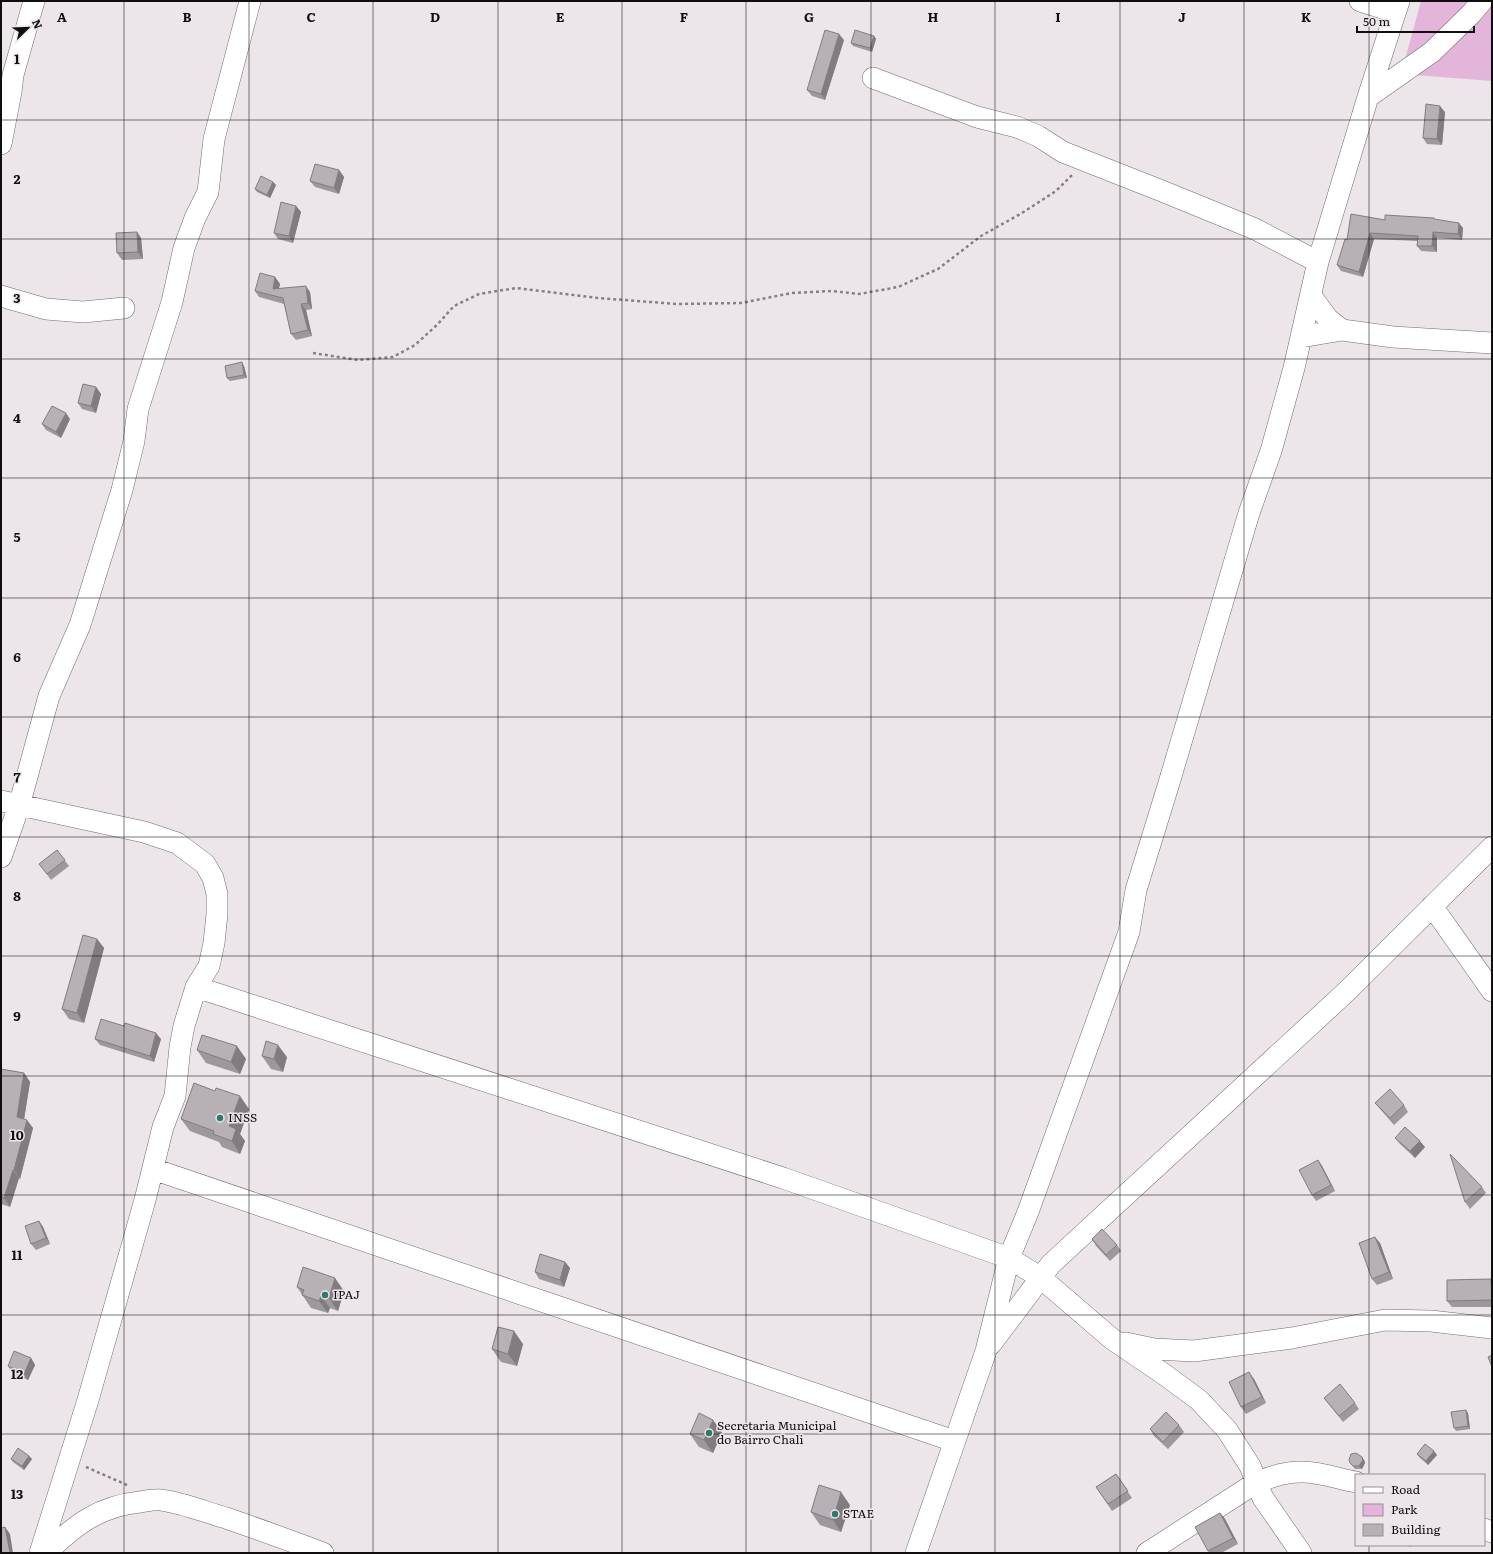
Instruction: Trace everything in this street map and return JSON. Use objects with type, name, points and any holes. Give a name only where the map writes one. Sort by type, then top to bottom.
[{"type":"street","points":[[1,144],[13,75],[34,1]]},
{"type":"street","points":[[1,857],[10,804],[49,696],[80,626],[122,490],[134,441],[138,410],[172,302],[184,248],[195,218],[208,192],[214,139],[250,1]]},
{"type":"street","points":[[916,1553],[986,1351],[1009,1258],[1028,1212],[1129,932],[1136,890],[1249,513],[1271,451],[1301,337],[1318,262],[1397,6],[1360,1]]},
{"type":"street","points":[[1368,97],[1432,52],[1471,14],[1482,1]]},
{"type":"street","points":[[873,78],[977,117],[1017,127],[1038,136],[1063,152],[1162,190],[1255,229],[1318,262]]},
{"type":"street","points":[[1,296],[46,309],[83,312],[124,308]]},
{"type":"street","points":[[1311,296],[1328,319],[1342,330]]},
{"type":"street","points":[[1301,337],[1342,330],[1393,337],[1492,343]]},
{"type":"street","points":[[10,804],[144,832],[177,843],[205,864],[213,878],[217,894],[217,914],[214,943],[208,966],[196,987],[182,1033],[175,1096],[163,1127],[153,1169],[88,1400],[40,1553]]},
{"type":"street","points":[[986,1351],[1051,1264],[1345,994],[1492,847]]},
{"type":"street","points":[[1432,906],[1492,991]]},
{"type":"street","points":[[196,987],[783,1178],[1009,1258],[1041,1278],[1112,1339],[1199,1400],[1227,1430],[1250,1466],[1263,1498],[1302,1553]]},
{"type":"street","points":[[153,1169],[954,1442]]},
{"type":"street","points":[[1112,1339],[1154,1349],[1194,1351],[1292,1338],[1385,1320],[1431,1321],[1492,1328]]},
{"type":"street","points":[[1147,1553],[1257,1482],[1294,1472],[1305,1472],[1355,1482]]},
{"type":"street","points":[[46,1553],[69,1531],[86,1519],[107,1510],[132,1503],[160,1500],[192,1507],[323,1553]]},
{"type":"path","points":[[313,353],[358,360],[393,357],[415,345],[438,324],[454,306],[479,294],[516,288],[598,298],[677,304],[741,303],[792,293],[832,291],[859,294],[898,287],[938,269],[981,236],[1022,213],[1056,191],[1086,161]]},
{"type":"path","points":[[70,1460],[132,1488]]},
{"type":"green space","points":[[1421,1],[1492,1],[1492,81],[1401,74]]},
{"type":"building","points":[[825,30],[839,34],[821,94],[807,90]]},
{"type":"building","points":[[855,30],[874,36],[870,48],[851,43]]},
{"type":"building","points":[[1426,104],[1440,106],[1437,139],[1423,138]]},
{"type":"building","points":[[315,164],[339,170],[334,188],[310,181]]},
{"type":"building","points":[[261,176],[273,182],[267,195],[255,189]]},
{"type":"building","points":[[281,202],[296,206],[289,236],[274,233]]},
{"type":"building","points":[[1351,214],[1385,220],[1385,215],[1434,218],[1459,223],[1458,234],[1433,232],[1432,246],[1417,246],[1418,236],[1370,233],[1359,272],[1337,265],[1345,239],[1347,240]]},
{"type":"building","points":[[137,232],[138,252],[117,253],[116,233]]},
{"type":"building","points":[[260,273],[275,277],[273,289],[306,286],[308,303],[301,304],[308,330],[291,334],[283,298],[255,291]]},
{"type":"building","points":[[242,362],[244,375],[227,378],[225,366]]},
{"type":"building","points":[[83,384],[96,387],[91,406],[78,403]]},
{"type":"building","points":[[52,406],[66,413],[56,432],[42,424]]},
{"type":"building","points":[[57,850],[65,860],[47,874],[39,864]]},
{"type":"building","points":[[83,935],[97,939],[77,1013],[62,1009]]},
{"type":"building","points":[[101,1019],[124,1026],[125,1023],[156,1033],[150,1056],[95,1039]]},
{"type":"building","points":[[202,1035],[237,1046],[231,1062],[197,1050]]},
{"type":"building","points":[[266,1041],[278,1045],[274,1059],[262,1056]]},
{"type":"building","points":[[1,1069],[24,1073],[17,1117],[27,1120],[14,1170],[4,1198],[1,1197]]},
{"type":"building","points":[[194,1083],[215,1091],[216,1088],[240,1096],[229,1126],[236,1129],[232,1141],[213,1134],[214,1131],[181,1119]]},
{"type":"building","points":[[1390,1089],[1404,1105],[1390,1118],[1375,1103]]},
{"type":"building","points":[[1405,1127],[1420,1141],[1410,1151],[1395,1138]]},
{"type":"building","points":[[1450,1154],[1482,1187],[1465,1202]]},
{"type":"building","points":[[1318,1160],[1331,1185],[1312,1195],[1299,1170]]},
{"type":"building","points":[[39,1221],[46,1238],[31,1244],[25,1226]]},
{"type":"building","points":[[1102,1229],[1117,1245],[1106,1255],[1092,1239]]},
{"type":"building","points":[[1375,1237],[1389,1272],[1372,1279],[1359,1243]]},
{"type":"building","points":[[540,1254],[565,1262],[560,1280],[535,1272]]},
{"type":"building","points":[[303,1267],[335,1278],[329,1298],[321,1296],[319,1301],[302,1295],[304,1290],[297,1287]]},
{"type":"building","points":[[1491,1279],[1492,1300],[1447,1301],[1447,1280]]},
{"type":"building","points":[[498,1327],[514,1331],[508,1354],[492,1349]]},
{"type":"building","points":[[14,1351],[31,1358],[24,1374],[8,1366]]},
{"type":"building","points":[[1492,1355],[1492,1367],[1488,1357]]},
{"type":"building","points":[[1249,1372],[1262,1397],[1241,1407],[1229,1382]]},
{"type":"building","points":[[1340,1384],[1355,1403],[1339,1416],[1324,1398]]},
{"type":"building","points":[[1466,1410],[1468,1426],[1454,1428],[1451,1412]]},
{"type":"building","points":[[1166,1412],[1179,1425],[1163,1442],[1150,1429]]},
{"type":"building","points":[[699,1413],[713,1420],[704,1440],[690,1434]]},
{"type":"building","points":[[1425,1444],[1434,1451],[1426,1461],[1417,1454]]},
{"type":"building","points":[[18,1448],[29,1456],[22,1466],[11,1459]]},
{"type":"building","points":[[1356,1453],[1362,1457],[1363,1460],[1359,1466],[1353,1466],[1349,1460],[1351,1454]]},
{"type":"building","points":[[1116,1474],[1128,1491],[1108,1504],[1096,1487]]},
{"type":"building","points":[[819,1485],[841,1492],[833,1520],[811,1512]]},
{"type":"building","points":[[1220,1513],[1233,1538],[1208,1551],[1195,1527]]},
{"type":"building","points":[[5,1527],[10,1553],[1,1553],[1,1528]]},
{"type":"place","name":"INSS","points":[[220,1118]]},
{"type":"place","name":"IPAJ","points":[[325,1295]]},
{"type":"place","name":"Secretaria Municipal do Bairro Chali","points":[[709,1433]]},
{"type":"place","name":"STAE","points":[[835,1514]]}]
